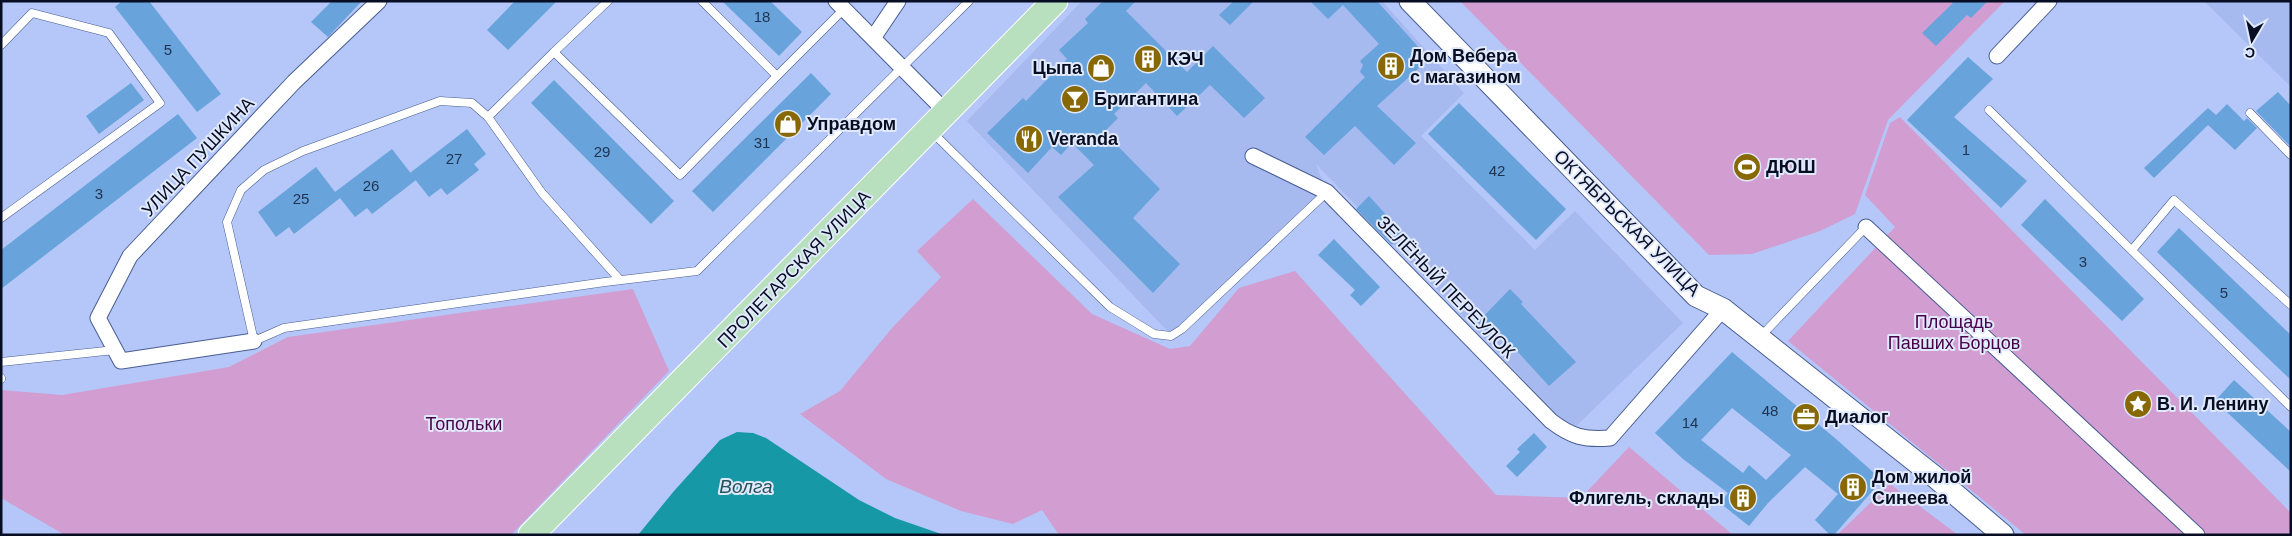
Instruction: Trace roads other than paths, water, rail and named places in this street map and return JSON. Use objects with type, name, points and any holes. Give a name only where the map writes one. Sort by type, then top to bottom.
[{"type":"main road","name":"ПРОЛЕТАРСКАЯ УЛИЦА","points":[[532,535],[930,131],[1055,1]]},
{"type":"street","name":"УЛИЦА ПУШКИНА","points":[[118,356],[98,318],[130,256],[294,82],[379,1]]},
{"type":"street","points":[[874,38],[898,1]]},
{"type":"street","name":"ОКТЯБРЬСКАЯ УЛИЦА","points":[[1410,1],[1696,296],[1723,309],[1759,337],[1935,477],[2003,535]]},
{"type":"street","points":[[1997,56],[2049,1]]},
{"type":"street","points":[[840,5],[947,113]]},
{"type":"street","name":"ЗЕЛЁНЫЙ ПЕРЕУЛОК","points":[[1253,156],[1327,192],[1551,421],[1567,433],[1589,439],[1610,438],[1723,309]]},
{"type":"street","points":[[1866,227],[2197,535]]},
{"type":"street","points":[[118,356],[254,341]]},
{"type":"lane","points":[[488,117],[608,1]]},
{"type":"lane","points":[[702,1],[777,76]]},
{"type":"lane","points":[[620,280],[542,193],[488,117],[472,103],[440,101],[303,151],[264,170],[241,190],[227,222],[254,341],[284,328],[620,280],[697,271],[969,1]]},
{"type":"lane","points":[[554,52],[680,175],[777,76],[840,5]]},
{"type":"lane","points":[[1,45],[32,12],[109,33],[160,102],[1,218]]},
{"type":"lane","points":[[1989,110],[2291,407]]},
{"type":"lane","points":[[2250,113],[2291,155]]},
{"type":"lane","points":[[930,131],[1110,307],[1154,334],[1171,336],[1182,329],[1327,192]]},
{"type":"lane","points":[[2132,250],[2174,200],[2291,305]]},
{"type":"lane","points":[[1759,337],[1866,227]]},
{"type":"lane","points":[[1,362],[118,356]]},
{"type":"water","name":"Волга","points":[[737,432],[753,433],[766,438],[859,500],[895,518],[944,535],[638,535],[720,440]]},
{"type":"place","name":"КЭЧ","points":[[1148,59]]},
{"type":"place","name":"Дом Вебера с магазином","points":[[1391,66]]},
{"type":"place","name":"Цыпа","points":[[1101,68]]},
{"type":"place","name":"Бригантина","points":[[1075,99]]},
{"type":"place","name":"Управдом","points":[[788,124]]},
{"type":"place","name":"Veranda","points":[[1029,139]]},
{"type":"place","name":"ДЮШ","points":[[1747,167]]},
{"type":"place","name":"В. И. Ленину","points":[[2138,404]]},
{"type":"place","name":"Диалог","points":[[1806,417]]},
{"type":"place","name":"Дом жилой Синеева","points":[[1853,487]]},
{"type":"place","name":"Флигель, склады","points":[[1743,498]]},
{"type":"park label","name":"Площадь Павших Борцов","points":[[1954,332]]},
{"type":"park label","name":"Топольки","points":[[464,424]]}]
